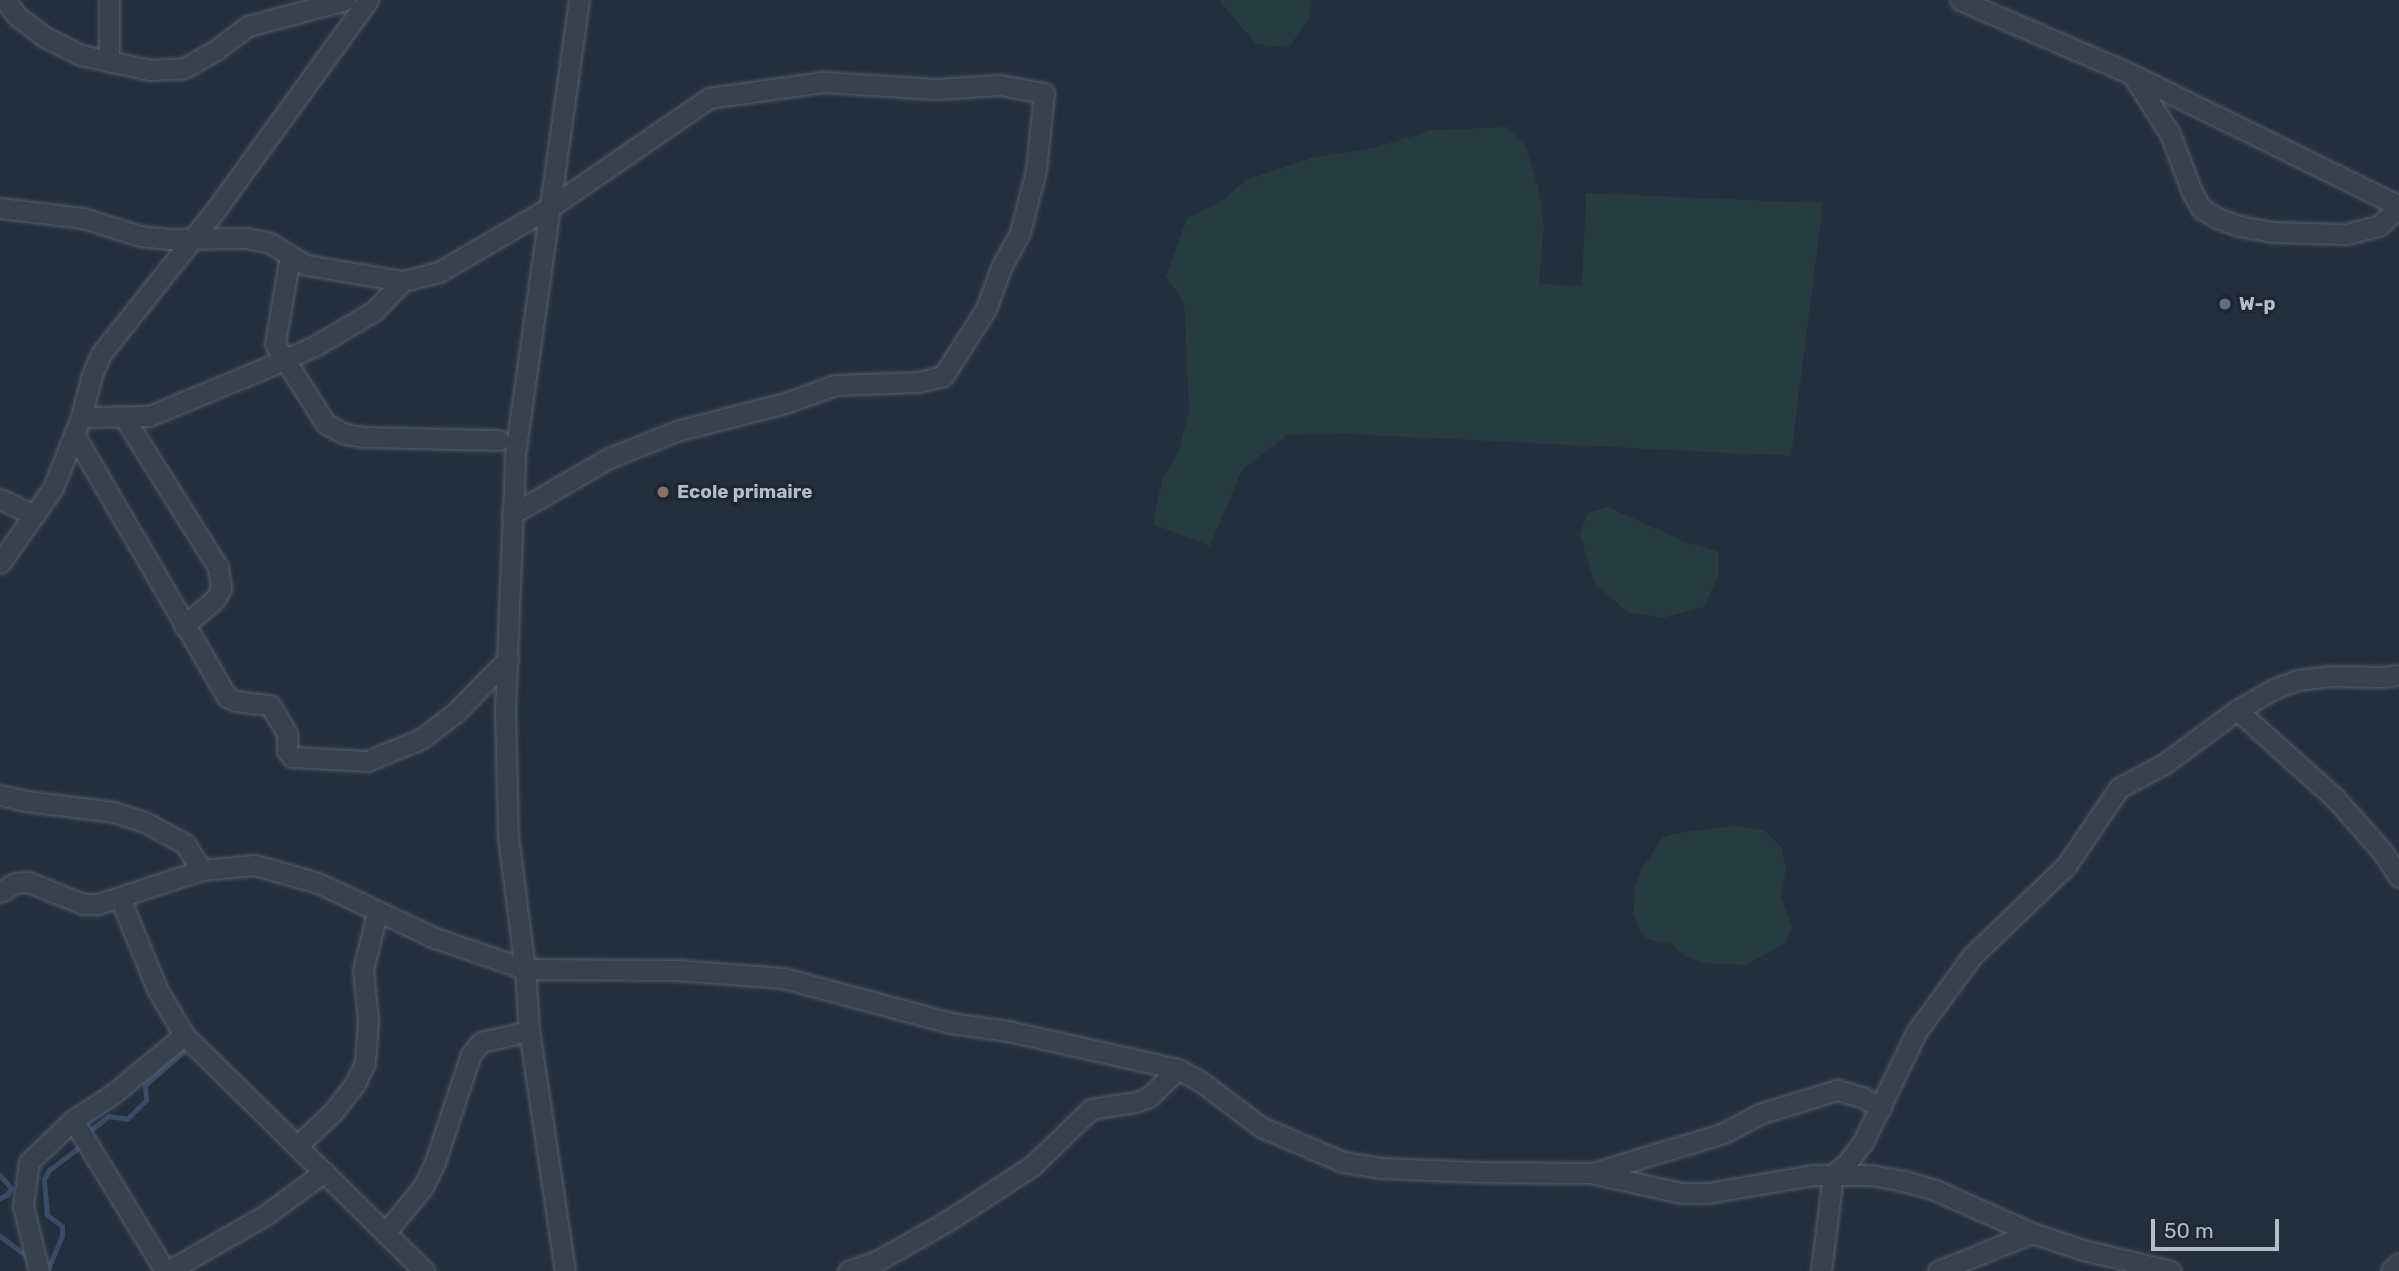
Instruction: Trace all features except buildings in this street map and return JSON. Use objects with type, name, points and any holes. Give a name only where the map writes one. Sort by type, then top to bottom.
[{"type":"street","points":[[5,0],[17,16],[45,37],[81,55],[150,70],[184,68],[216,50],[248,26],[346,0]]},
{"type":"street","points":[[109,0],[109,62]]},
{"type":"street","points":[[0,563],[53,488],[78,426],[92,375],[101,354],[191,241],[368,0]]},
{"type":"street","points":[[565,1271],[529,1031],[526,969],[508,836],[505,709],[515,455],[579,0]]},
{"type":"street","points":[[1960,0],[2133,75],[2399,207],[2379,226],[2346,234],[2272,232],[2239,226],[2217,218],[2202,209],[2192,192],[2170,134],[2133,75]]},
{"type":"street","points":[[0,208],[83,218],[140,236],[191,241],[247,238],[270,243],[306,265],[402,281],[439,272],[552,206],[709,98],[823,82],[936,89],[1000,85],[1044,93],[1036,170],[1020,233],[1002,265],[986,309],[943,376],[919,382],[835,385],[785,403],[677,431],[609,458],[512,514]]},
{"type":"street","points":[[290,256],[275,344],[327,424],[345,434],[499,440]]},
{"type":"street","points":[[78,426],[149,416],[315,346],[374,311],[402,281]]},
{"type":"street","points":[[125,419],[218,567],[221,589],[215,598],[184,626]]},
{"type":"street","points":[[78,426],[184,626],[227,697],[235,701],[265,703],[275,710],[287,733],[287,751],[292,757],[367,761],[421,739],[455,713],[508,659]]},
{"type":"street","points":[[0,499],[35,515]]},
{"type":"street","points":[[1821,1271],[1833,1174],[1846,1164],[1863,1142],[1908,1048],[1943,993],[1972,956],[2066,866],[2119,788],[2164,764],[2237,710],[2274,689],[2298,680],[2399,674]]},
{"type":"street","points":[[2237,710],[2334,797],[2382,851],[2399,877]]},
{"type":"street","points":[[0,795],[114,812],[145,821],[185,844],[202,870]]},
{"type":"street","points":[[0,892],[15,883],[28,883],[83,904],[120,898],[202,870],[255,866],[318,883],[377,913],[466,950],[526,969],[677,970],[783,978],[951,1023],[1008,1031],[1178,1069],[1200,1081],[1261,1127],[1343,1162],[1382,1168],[1590,1173],[1662,1189],[1708,1193],[1768,1181],[1833,1174],[1904,1181],[1964,1202],[2032,1233],[2084,1250],[2171,1271]]},
{"type":"street","points":[[120,898],[158,991],[184,1035],[424,1271]]},
{"type":"street","points":[[297,1146],[333,1112],[355,1084],[365,1063],[368,1020],[363,970],[377,913]]},
{"type":"street","points":[[385,1233],[423,1186],[435,1162],[471,1054],[481,1042],[529,1031]]},
{"type":"street","points":[[39,1271],[23,1206],[29,1162],[73,1121],[113,1094],[184,1035]]},
{"type":"street","points":[[848,1271],[877,1261],[946,1222],[1032,1166],[1091,1109],[1136,1102],[1149,1097],[1178,1069]]},
{"type":"street","points":[[1590,1173],[1626,1165],[1724,1133],[1759,1114],[1828,1092],[1837,1090],[1862,1097],[1881,1108]]},
{"type":"street","points":[[73,1121],[166,1271],[267,1214],[324,1172]]},
{"type":"street","points":[[1938,1271],[2032,1233]]},
{"type":"street","points":[[2390,1271],[2399,1263]]},
{"type":"green space","points":[[1219,0],[1312,0],[1308,21],[1288,48],[1256,44]]},
{"type":"green space","points":[[1508,127],[1525,144],[1538,187],[1544,225],[1539,284],[1582,286],[1586,193],[1823,203],[1791,456],[1348,434],[1287,435],[1242,470],[1210,546],[1153,524],[1162,480],[1179,450],[1189,410],[1184,302],[1166,277],[1187,218],[1220,203],[1246,180],[1315,157],[1374,148],[1432,130]]},
{"type":"green space","points":[[1608,507],[1683,541],[1718,552],[1718,577],[1704,607],[1662,618],[1628,612],[1595,585],[1580,534],[1588,513]]},
{"type":"green space","points":[[1735,826],[1764,830],[1782,848],[1786,870],[1781,897],[1792,926],[1786,943],[1746,965],[1702,963],[1685,956],[1671,944],[1651,940],[1641,934],[1633,914],[1635,888],[1641,870],[1663,837]]},
{"type":"waterway","points":[[87,1133],[109,1116],[127,1119],[146,1100],[145,1085],[183,1052]]},
{"type":"waterway","points":[[47,1271],[62,1236],[62,1226],[47,1215],[44,1179],[49,1170],[77,1149],[82,1141]]},
{"type":"waterway","points":[[0,1175],[11,1188],[8,1194],[0,1198]]},
{"type":"waterway","points":[[0,1236],[28,1257]]},
{"type":"place","name":"W-p","points":[[2225,304]]},
{"type":"place","name":"Ecole primaire","points":[[663,492]]}]
